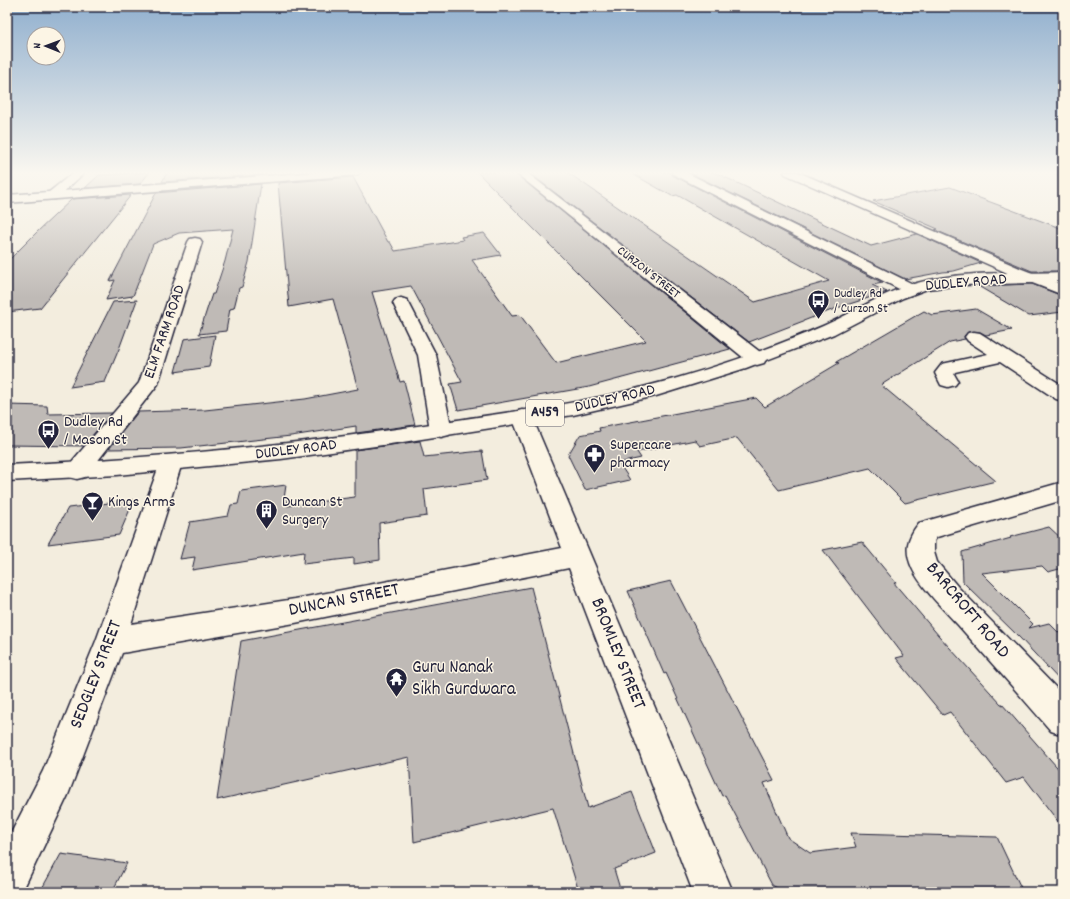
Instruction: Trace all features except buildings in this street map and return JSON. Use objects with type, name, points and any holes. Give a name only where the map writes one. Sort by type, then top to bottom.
[{"type":"main road","name":"CURZON STREET","points":[[573,214],[757,359]]},
{"type":"main road","points":[[761,214],[911,289]]},
{"type":"main road","points":[[885,214],[1063,290]]},
{"type":"main road","name":"ELM FARM ROAD","points":[[77,471],[148,384],[195,242]]},
{"type":"main road","name":"DUDLEY ROAD","points":[[7,473],[77,471],[171,464],[290,452],[441,430],[592,405],[647,393],[757,359],[837,326],[911,289],[949,281],[1063,278]]},
{"type":"main road","points":[[402,303],[427,355],[441,430]]},
{"type":"main road","points":[[974,337],[1063,395]]},
{"type":"main road","points":[[948,381],[944,373],[949,368],[1004,356]]},
{"type":"main road","name":"BROMLEY STREET","points":[[522,417],[713,892]]},
{"type":"main road","name":"SEDGLEY STREET","points":[[7,881],[56,783],[111,641],[171,464]]},
{"type":"main road","name":"BARCROFT ROAD","points":[[1063,491],[928,530],[921,539],[921,552],[925,567],[948,595],[1063,719]]},
{"type":"main road","name":"DUNCAN STREET","points":[[111,641],[295,611],[577,556]]},
{"type":"place","name":"Dudley Rd / Curzon St","points":[[818,320]]},
{"type":"place","name":"Dudley Rd / Mason St","points":[[48,450]]},
{"type":"place","name":"Supercare pharmacy","points":[[594,474]]},
{"type":"place","name":"Kings Arms","points":[[93,522]]},
{"type":"place","name":"Duncan St Surgery","points":[[267,530]]},
{"type":"place","name":"Guru Nanak Sikh Gurdwara","points":[[396,698]]}]
